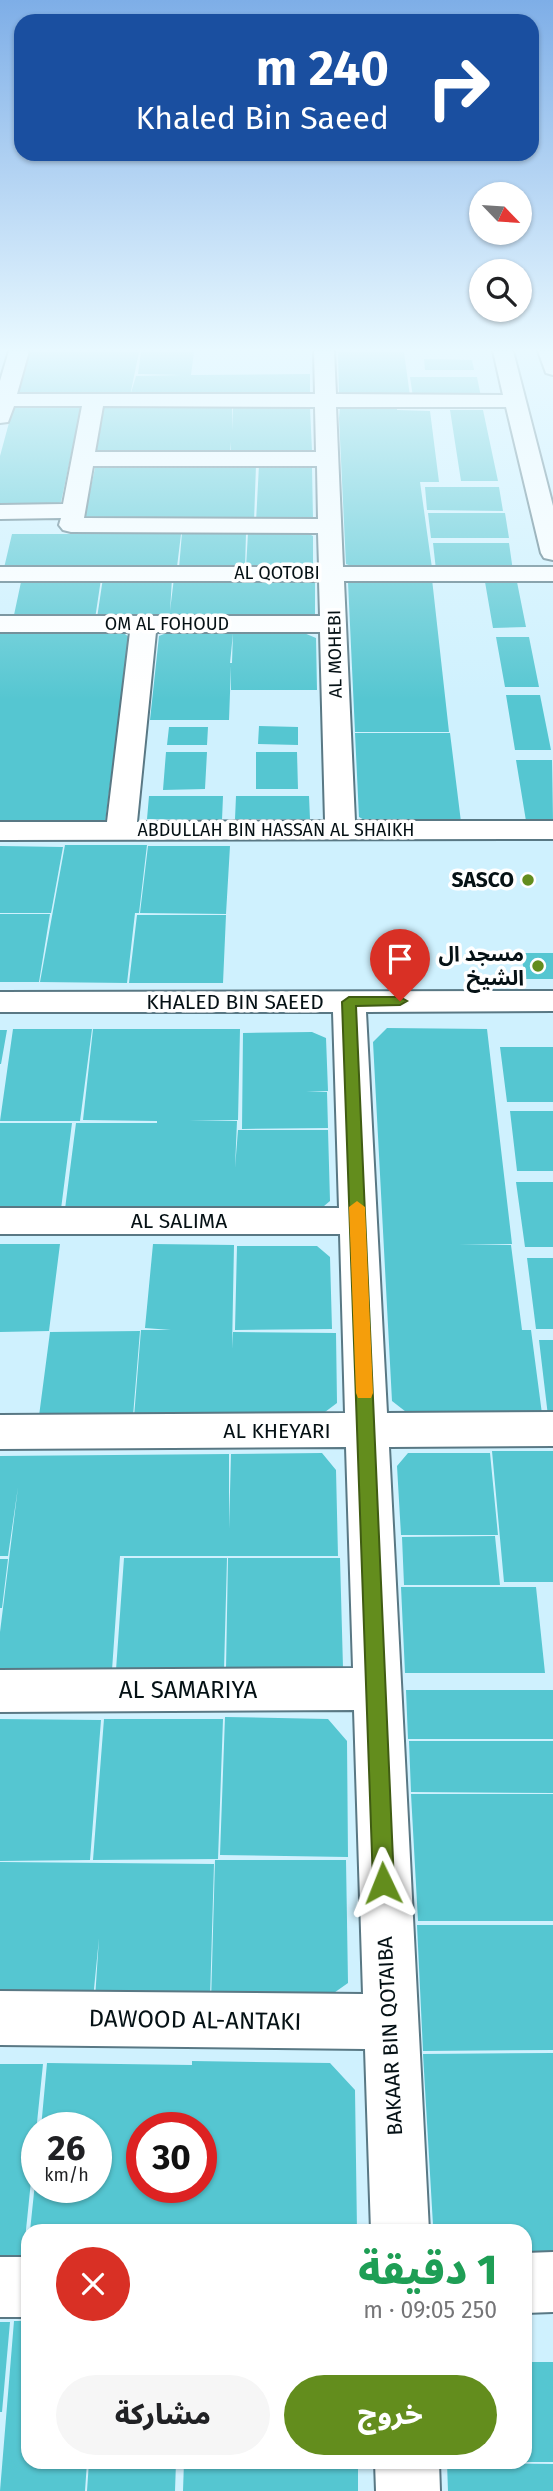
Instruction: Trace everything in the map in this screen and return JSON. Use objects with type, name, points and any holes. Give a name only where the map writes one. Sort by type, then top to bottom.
[{"type":"street","points":[[72,518],[82,467]]},
{"type":"street","name":"AL MOHEBI","points":[[329,467],[340,830]]},
{"type":"street","points":[[533,467],[553,553]]},
{"type":"street","points":[[0,513],[72,518],[331,526]]},
{"type":"street","name":"AL QOTOBI","points":[[0,574],[553,574]]},
{"type":"street","name":"OM AL FOHOUD","points":[[0,624],[334,624]]},
{"type":"street","points":[[121,830],[144,624]]},
{"type":"street","name":"ABDULLAH BIN HASSAN AL SHAIKH","points":[[0,831],[553,830]]},
{"type":"street","name":"KHALED BIN SAEED","points":[[0,1002],[553,1000]]},
{"type":"street","name":"BAKAAR BIN QOTAIBA","points":[[349,1002],[375,1689],[400,2224]]},
{"type":"street","name":"AL SALIMA","points":[[0,1221],[358,1222]]},
{"type":"street","name":"AL KHEYARI","points":[[0,1432],[553,1429]]},
{"type":"street","name":"AL SAMARIYA","points":[[0,1691],[375,1689]]},
{"type":"street","name":"DAWOOD AL-ANTAKI","points":[[0,2018],[389,2022]]},
{"type":"street","points":[[532,2283],[553,2283]]},
{"type":"street","points":[[0,2287],[21,2287]]},
{"type":"street","points":[[407,2469],[408,2491]]},
{"type":"building","points":[[0,467],[68,467],[61,502],[55,505],[0,505]]},
{"type":"building","points":[[256,467],[254,521],[84,520],[95,468]]},
{"type":"building","points":[[259,467],[312,468],[313,519],[256,522]]},
{"type":"building","points":[[341,467],[437,467],[439,482],[420,482],[432,568],[357,568],[346,564]]},
{"type":"building","points":[[459,467],[495,467],[498,481],[461,481]]},
{"type":"building","points":[[425,487],[499,487],[503,511],[427,510]]},
{"type":"building","points":[[428,513],[505,513],[509,538],[431,538]]},
{"type":"building","points":[[182,533],[246,533],[245,568],[179,568]]},
{"type":"building","points":[[248,533],[307,533],[313,536],[313,564],[307,568],[246,568]]},
{"type":"building","points":[[12,534],[181,534],[177,567],[4,568]]},
{"type":"building","points":[[433,543],[509,543],[513,571],[436,570]]},
{"type":"building","points":[[103,578],[172,578],[170,611],[174,578],[304,578],[315,583],[315,615],[305,619],[97,618]]},
{"type":"building","points":[[356,578],[432,579],[449,732],[355,732],[348,582]]},
{"type":"building","points":[[29,579],[101,579],[95,619],[21,619],[14,615],[21,582]]},
{"type":"building","points":[[485,582],[517,582],[526,627],[493,628]]},
{"type":"building","points":[[0,632],[122,632],[129,637],[105,823],[0,823]]},
{"type":"building","points":[[169,632],[304,633],[316,638],[317,690],[231,690],[231,666],[229,720],[150,720],[159,636]]},
{"type":"building","points":[[496,637],[529,637],[539,687],[505,687]]},
{"type":"building","points":[[506,695],[540,695],[551,750],[515,750]]},
{"type":"building","points":[[259,726],[298,727],[298,745],[258,744]]},
{"type":"building","points":[[169,727],[208,727],[207,745],[167,745]]},
{"type":"building","points":[[355,733],[450,733],[461,822],[368,822],[359,817]]},
{"type":"building","points":[[166,752],[207,752],[205,789],[163,790]]},
{"type":"building","points":[[256,752],[297,752],[298,789],[256,789]]},
{"type":"building","points":[[516,760],[552,760],[553,821],[526,821]]},
{"type":"building","points":[[149,796],[223,796],[222,820],[147,819]]},
{"type":"building","points":[[236,796],[309,796],[310,819],[235,819]]},
{"type":"building","points":[[65,845],[147,845],[139,913],[135,913],[127,983],[40,982]]},
{"type":"building","points":[[0,846],[63,847],[51,913],[0,913]]},
{"type":"building","points":[[148,846],[230,846],[226,914],[140,913]]},
{"type":"building","points":[[0,914],[50,914],[39,982],[0,982]]},
{"type":"building","points":[[137,915],[226,915],[223,983],[129,983]]},
{"type":"building","name":"مسجد ال الشيخ","points":[[521,953],[553,953],[553,979],[525,979]]},
{"type":"building","points":[[387,1028],[487,1029],[512,1244],[459,1245],[511,1245],[522,1330],[531,1330],[542,1414],[410,1415],[392,1401],[373,1042]]},
{"type":"building","points":[[13,1029],[92,1029],[80,1121],[0,1121]]},
{"type":"building","points":[[93,1029],[240,1029],[238,1120],[189,1121],[237,1121],[235,1168],[238,1130],[328,1130],[330,1201],[324,1206],[312,1208],[65,1209],[76,1123],[157,1123],[83,1120]]},
{"type":"building","points":[[0,1030],[7,1030],[1,1064],[0,1064]]},
{"type":"building","points":[[312,1032],[326,1038],[328,1091],[306,1092],[327,1092],[328,1128],[242,1129],[243,1033]]},
{"type":"building","points":[[500,1047],[553,1047],[553,1102],[507,1102]]},
{"type":"building","points":[[510,1111],[553,1111],[553,1171],[517,1171]]},
{"type":"building","points":[[0,1123],[72,1123],[61,1209],[0,1209]]},
{"type":"building","points":[[516,1182],[553,1182],[553,1247],[525,1247]]},
{"type":"building","points":[[0,1244],[60,1244],[49,1331],[0,1332]]},
{"type":"building","points":[[153,1244],[234,1245],[232,1349],[233,1332],[336,1333],[337,1403],[321,1415],[134,1417],[141,1330],[171,1330],[145,1328]]},
{"type":"building","points":[[237,1246],[317,1246],[330,1257],[332,1329],[235,1330]]},
{"type":"building","points":[[527,1258],[553,1258],[553,1329],[536,1329]]},
{"type":"building","points":[[140,1331],[133,1416],[39,1416],[50,1332]]},
{"type":"building","points":[[539,1340],[553,1340],[553,1416],[548,1416]]},
{"type":"building","points":[[492,1451],[553,1451],[553,1582],[504,1582]]},
{"type":"building","points":[[322,1453],[336,1470],[338,1556],[120,1556],[112,1670],[0,1670],[0,1632],[18,1487],[8,1556],[0,1556],[0,1456],[229,1454],[229,1529],[231,1454]]},
{"type":"building","points":[[408,1453],[490,1453],[498,1535],[401,1535],[397,1466]]},
{"type":"building","points":[[495,1536],[500,1585],[404,1585],[402,1537]]},
{"type":"building","points":[[124,1558],[227,1558],[224,1670],[116,1670]]},
{"type":"building","points":[[228,1558],[340,1558],[343,1668],[226,1669]]},
{"type":"building","points":[[0,1559],[8,1559],[2,1608],[0,1608]]},
{"type":"building","points":[[401,1587],[536,1587],[545,1673],[405,1673]]},
{"type":"building","points":[[406,1690],[553,1690],[553,1739],[408,1739]]},
{"type":"building","points":[[225,1717],[328,1719],[347,1741],[348,1857],[220,1855]]},
{"type":"building","points":[[0,1719],[101,1720],[90,1860],[0,1861]]},
{"type":"building","points":[[104,1719],[223,1719],[218,1859],[93,1860]]},
{"type":"building","points":[[409,1741],[553,1741],[553,1793],[411,1792]]},
{"type":"building","points":[[411,1794],[553,1794],[553,1921],[418,1921]]},
{"type":"building","points":[[215,1860],[346,1860],[348,1983],[321,2002],[211,2002]]},
{"type":"building","points":[[0,1862],[214,1864],[210,1999],[95,1999],[99,1938],[93,1999],[0,1998]]},
{"type":"building","points":[[417,1925],[553,1925],[553,2050],[423,2051]]},
{"type":"building","points":[[553,2053],[553,2255],[532,2255],[532,2224],[433,2224],[423,2054]]},
{"type":"building","points":[[47,2063],[330,2063],[355,2090],[357,2224],[31,2224],[33,2203],[112,2203],[112,2112],[42,2112]]},
{"type":"building","points":[[0,2064],[43,2064],[38,2112],[21,2112],[21,2203],[29,2203],[27,2224],[21,2224],[21,2259],[0,2259]]},
{"type":"building","points":[[14,2321],[21,2321],[21,2469],[87,2469],[85,2491],[0,2491]]},
{"type":"building","points":[[0,2322],[10,2322],[2,2412],[0,2412]]},
{"type":"building","points":[[532,2362],[553,2362],[553,2462],[532,2462]]},
{"type":"building","points":[[532,2464],[553,2464],[553,2491],[448,2491],[447,2469],[532,2469]]},
{"type":"building","points":[[89,2469],[176,2469],[175,2491],[87,2491]]},
{"type":"building","points":[[184,2469],[358,2469],[358,2491],[183,2491]]},
{"type":"slow traffic","points":[[357,1207],[364,1393]]},
{"type":"place","name":"SASCO","points":[[528,880]]},
{"type":"place","name":"مسجد ال الشيخ","points":[[538,966]]},
{"type":"route","points":[[383,1883],[349,1002],[400,1001]]}]
